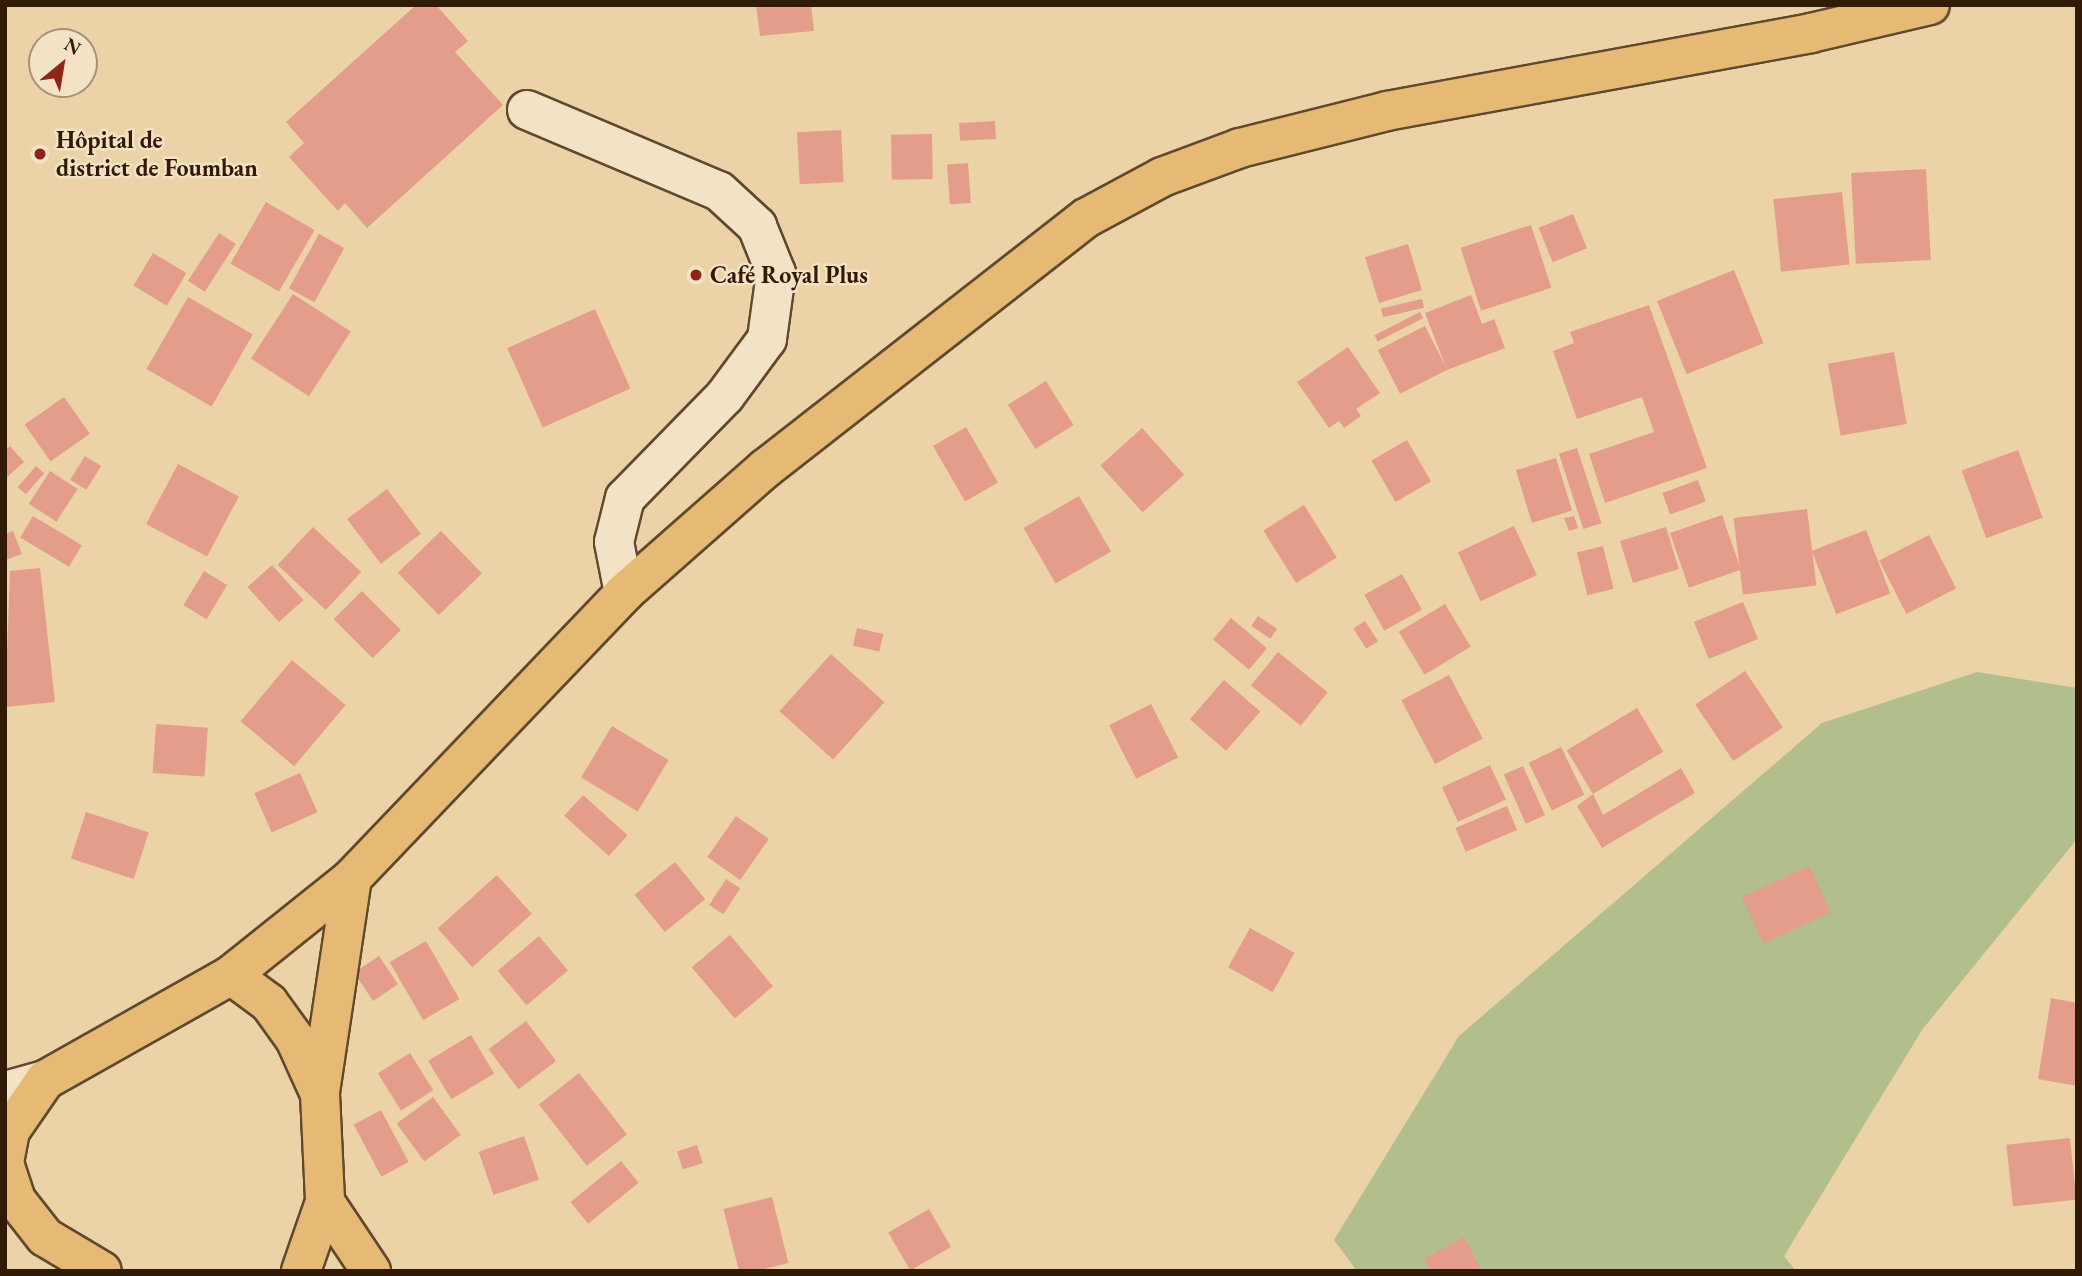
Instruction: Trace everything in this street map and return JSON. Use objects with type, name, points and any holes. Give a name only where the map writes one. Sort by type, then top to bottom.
[{"type":"main road","points":[[5,1157],[10,1131],[45,1080],[230,975],[352,878],[624,593],[766,468],[1086,218],[1162,177],[1240,148],[1387,111],[1930,5]]},
{"type":"main road","points":[[301,1271],[325,1202],[320,1094],[352,878]]},
{"type":"main road","points":[[230,975],[269,1003],[295,1039],[320,1094]]},
{"type":"main road","points":[[5,1166],[16,1200],[45,1237],[102,1271]]},
{"type":"main road","points":[[325,1202],[370,1271]]},
{"type":"street","points":[[527,110],[719,191],[757,226],[776,273],[767,339],[725,396],[625,498],[614,542],[624,593]]},
{"type":"street","points":[[5,1091],[45,1080]]},
{"type":"street","points":[[5,1221],[45,1237]]},
{"type":"green space","points":[[1977,672],[2077,688],[2077,839],[1922,1030],[1784,1256],[1796,1271],[1357,1271],[1334,1240],[1459,1036],[1822,723]]},
{"type":"building","points":[[416,5],[436,5],[468,41],[455,52],[503,105],[367,228],[345,203],[338,211],[289,157],[304,143],[286,122]]},
{"type":"building","points":[[756,5],[811,5],[814,31],[760,36]]},
{"type":"building","points":[[995,121],[996,139],[960,141],[959,123]]},
{"type":"building","points":[[841,130],[844,182],[800,184],[797,132]]},
{"type":"building","points":[[932,134],[933,179],[892,180],[891,135]]},
{"type":"building","points":[[968,163],[971,203],[950,204],[947,164]]},
{"type":"building","points":[[1926,169],[1931,260],[1856,264],[1851,173]]},
{"type":"building","points":[[1842,192],[1850,265],[1781,272],[1773,199]]},
{"type":"building","points":[[266,202],[314,230],[279,291],[231,263]]},
{"type":"building","points":[[1573,214],[1587,248],[1553,262],[1539,228]]},
{"type":"building","points":[[1531,225],[1551,288],[1481,311],[1461,248]]},
{"type":"building","points":[[219,233],[236,244],[205,292],[188,281]]},
{"type":"building","points":[[319,234],[344,248],[314,302],[289,288]]},
{"type":"building","points":[[1408,244],[1422,290],[1379,303],[1365,257]]},
{"type":"building","points":[[153,253],[186,273],[167,306],[133,286]]},
{"type":"building","points":[[1734,270],[1764,343],[1687,374],[1657,301]]},
{"type":"building","points":[[293,294],[351,332],[309,396],[251,359]]},
{"type":"building","points":[[1471,295],[1482,324],[1494,319],[1505,348],[1447,370],[1425,313]]},
{"type":"building","points":[[188,297],[253,334],[211,406],[146,369]]},
{"type":"building","points":[[1422,299],[1424,308],[1383,317],[1381,308]]},
{"type":"building","points":[[1649,305],[1707,468],[1605,503],[1589,454],[1654,432],[1642,397],[1577,419],[1553,351],[1574,343],[1570,332]]},
{"type":"building","points":[[595,309],[630,388],[543,428],[507,348]]},
{"type":"building","points":[[1420,312],[1423,318],[1378,341],[1375,335]]},
{"type":"building","points":[[1425,326],[1447,370],[1400,394],[1378,350]]},
{"type":"building","points":[[1348,347],[1380,393],[1356,409],[1361,416],[1344,428],[1339,421],[1329,428],[1297,382]]},
{"type":"building","points":[[1894,352],[1907,424],[1841,436],[1828,364]]},
{"type":"building","points":[[1046,381],[1074,425],[1035,449],[1008,405]]},
{"type":"building","points":[[64,397],[90,434],[50,461],[25,425]]},
{"type":"building","points":[[966,427],[998,482],[965,501],[933,446]]},
{"type":"building","points":[[1142,428],[1184,475],[1143,512],[1100,465]]},
{"type":"building","points":[[1407,440],[1431,482],[1395,502],[1371,460]]},
{"type":"building","points":[[10,446],[24,462],[7,477],[5,451]]},
{"type":"building","points":[[1577,448],[1601,523],[1583,529],[1559,454]]},
{"type":"building","points":[[2018,450],[2043,518],[1986,538],[1962,471]]},
{"type":"building","points":[[85,456],[101,466],[86,490],[70,480]]},
{"type":"building","points":[[1556,458],[1572,511],[1532,523],[1516,470]]},
{"type":"building","points":[[178,464],[239,496],[207,556],[146,524]]},
{"type":"building","points":[[36,466],[44,473],[26,494],[18,487]]},
{"type":"building","points":[[50,471],[78,489],[56,522],[29,504]]},
{"type":"building","points":[[1698,480],[1706,502],[1670,515],[1662,493]]},
{"type":"building","points":[[387,489],[421,534],[381,564],[347,519]]},
{"type":"building","points":[[1079,496],[1111,551],[1056,583],[1024,528]]},
{"type":"building","points":[[1304,505],[1337,558],[1296,583],[1263,530]]},
{"type":"building","points":[[1807,509],[1816,585],[1743,594],[1734,518]]},
{"type":"building","points":[[1722,515],[1741,570],[1689,588],[1670,533]]},
{"type":"building","points":[[33,516],[82,545],[69,567],[20,537]]},
{"type":"building","points":[[1574,516],[1578,528],[1569,531],[1564,518]]},
{"type":"building","points":[[1514,526],[1537,575],[1481,601],[1458,552]]},
{"type":"building","points":[[313,527],[361,572],[326,610],[278,565]]},
{"type":"building","points":[[1666,527],[1679,569],[1633,583],[1620,541]]},
{"type":"building","points":[[1866,530],[1890,593],[1836,614],[1812,551]]},
{"type":"building","points":[[13,531],[22,554],[5,560],[5,534]]},
{"type":"building","points":[[441,531],[482,573],[439,615],[398,573]]},
{"type":"building","points":[[1929,535],[1956,588],[1906,614],[1879,560]]},
{"type":"building","points":[[1603,546],[1614,589],[1587,595],[1577,553]]},
{"type":"building","points":[[272,565],[303,600],[279,622],[247,587]]},
{"type":"building","points":[[40,568],[55,702],[5,707],[10,571]]},
{"type":"building","points":[[204,571],[227,585],[207,619],[183,605]]},
{"type":"building","points":[[1402,574],[1422,610],[1384,631],[1364,595]]},
{"type":"building","points":[[362,591],[401,630],[373,658],[334,619]]},
{"type":"building","points":[[1743,602],[1758,639],[1709,659],[1694,622]]},
{"type":"building","points":[[1445,604],[1471,647],[1424,675],[1399,632]]},
{"type":"building","points":[[1258,616],[1277,629],[1270,639],[1251,626]]},
{"type":"building","points":[[1231,618],[1267,648],[1249,670],[1213,639]]},
{"type":"building","points":[[1365,621],[1378,641],[1366,649],[1353,629]]},
{"type":"building","points":[[857,628],[883,634],[879,652],[853,646]]},
{"type":"building","points":[[1278,652],[1328,692],[1301,726],[1251,685]]},
{"type":"building","points":[[831,654],[885,702],[833,759],[779,711]]},
{"type":"building","points":[[292,660],[346,705],[294,766],[241,721]]},
{"type":"building","points":[[1745,671],[1783,727],[1733,761],[1695,705]]},
{"type":"building","points":[[1449,675],[1483,739],[1435,764],[1401,700]]},
{"type":"building","points":[[1224,680],[1260,711],[1226,751],[1190,719]]},
{"type":"building","points":[[1151,704],[1178,757],[1136,779],[1109,725]]},
{"type":"building","points":[[1637,708],[1663,752],[1593,794],[1567,750]]},
{"type":"building","points":[[156,724],[208,728],[204,777],[153,773]]},
{"type":"building","points":[[612,726],[669,760],[638,811],[581,777]]},
{"type":"building","points":[[1561,747],[1584,795],[1552,810],[1529,763]]},
{"type":"building","points":[[1490,765],[1506,799],[1458,822],[1442,787]]},
{"type":"building","points":[[1523,766],[1545,815],[1526,824],[1504,775]]},
{"type":"building","points":[[1681,768],[1695,793],[1602,848],[1577,806],[1593,794],[1603,815]]},
{"type":"building","points":[[300,773],[317,812],[272,833],[254,793]]},
{"type":"building","points":[[583,795],[628,835],[609,856],[564,816]]},
{"type":"building","points":[[1507,806],[1517,830],[1466,852],[1455,828]]},
{"type":"building","points":[[86,812],[149,832],[134,879],[71,859]]},
{"type":"building","points":[[736,816],[769,839],[740,880],[707,857]]},
{"type":"building","points":[[675,862],[705,899],[665,932],[635,895]]},
{"type":"building","points":[[1809,866],[1831,912],[1763,943],[1742,897]]},
{"type":"building","points":[[497,875],[532,914],[472,967],[438,929]]},
{"type":"building","points":[[726,879],[740,888],[723,914],[709,905]]},
{"type":"building","points":[[1250,928],[1295,953],[1273,992],[1228,967]]},
{"type":"building","points":[[730,935],[773,986],[735,1018],[692,967]]},
{"type":"building","points":[[539,936],[568,970],[527,1005],[498,971]]},
{"type":"building","points":[[426,941],[460,999],[423,1020],[390,962]]},
{"type":"building","points":[[379,956],[398,984],[373,1001],[354,973]]},
{"type":"building","points":[[2051,998],[2077,1003],[2077,1086],[2038,1079]]},
{"type":"building","points":[[526,1021],[556,1061],[519,1089],[488,1049]]},
{"type":"building","points":[[471,1035],[494,1074],[451,1099],[428,1061]]},
{"type":"building","points":[[410,1053],[433,1090],[401,1110],[378,1073]]},
{"type":"building","points":[[579,1073],[627,1134],[587,1166],[539,1104]]},
{"type":"building","points":[[433,1097],[461,1135],[424,1161],[397,1123]]},
{"type":"building","points":[[381,1110],[409,1162],[381,1177],[354,1125]]},
{"type":"building","points":[[524,1136],[539,1179],[494,1195],[479,1152]]},
{"type":"building","points":[[2070,1138],[2076,1200],[2013,1206],[2006,1145]]},
{"type":"building","points":[[697,1145],[703,1163],[683,1170],[677,1151]]},
{"type":"building","points":[[621,1161],[639,1183],[588,1224],[570,1202]]},
{"type":"building","points":[[772,1197],[788,1263],[756,1271],[739,1271],[723,1209]]},
{"type":"building","points":[[929,1209],[951,1247],[910,1271],[888,1232]]},
{"type":"building","points":[[1464,1237],[1482,1271],[1430,1271],[1424,1259]]},
{"type":"place","name":"Hôpital de district de Foumban","points":[[40,154]]},
{"type":"place","name":"Café Royal Plus","points":[[696,275]]}]
